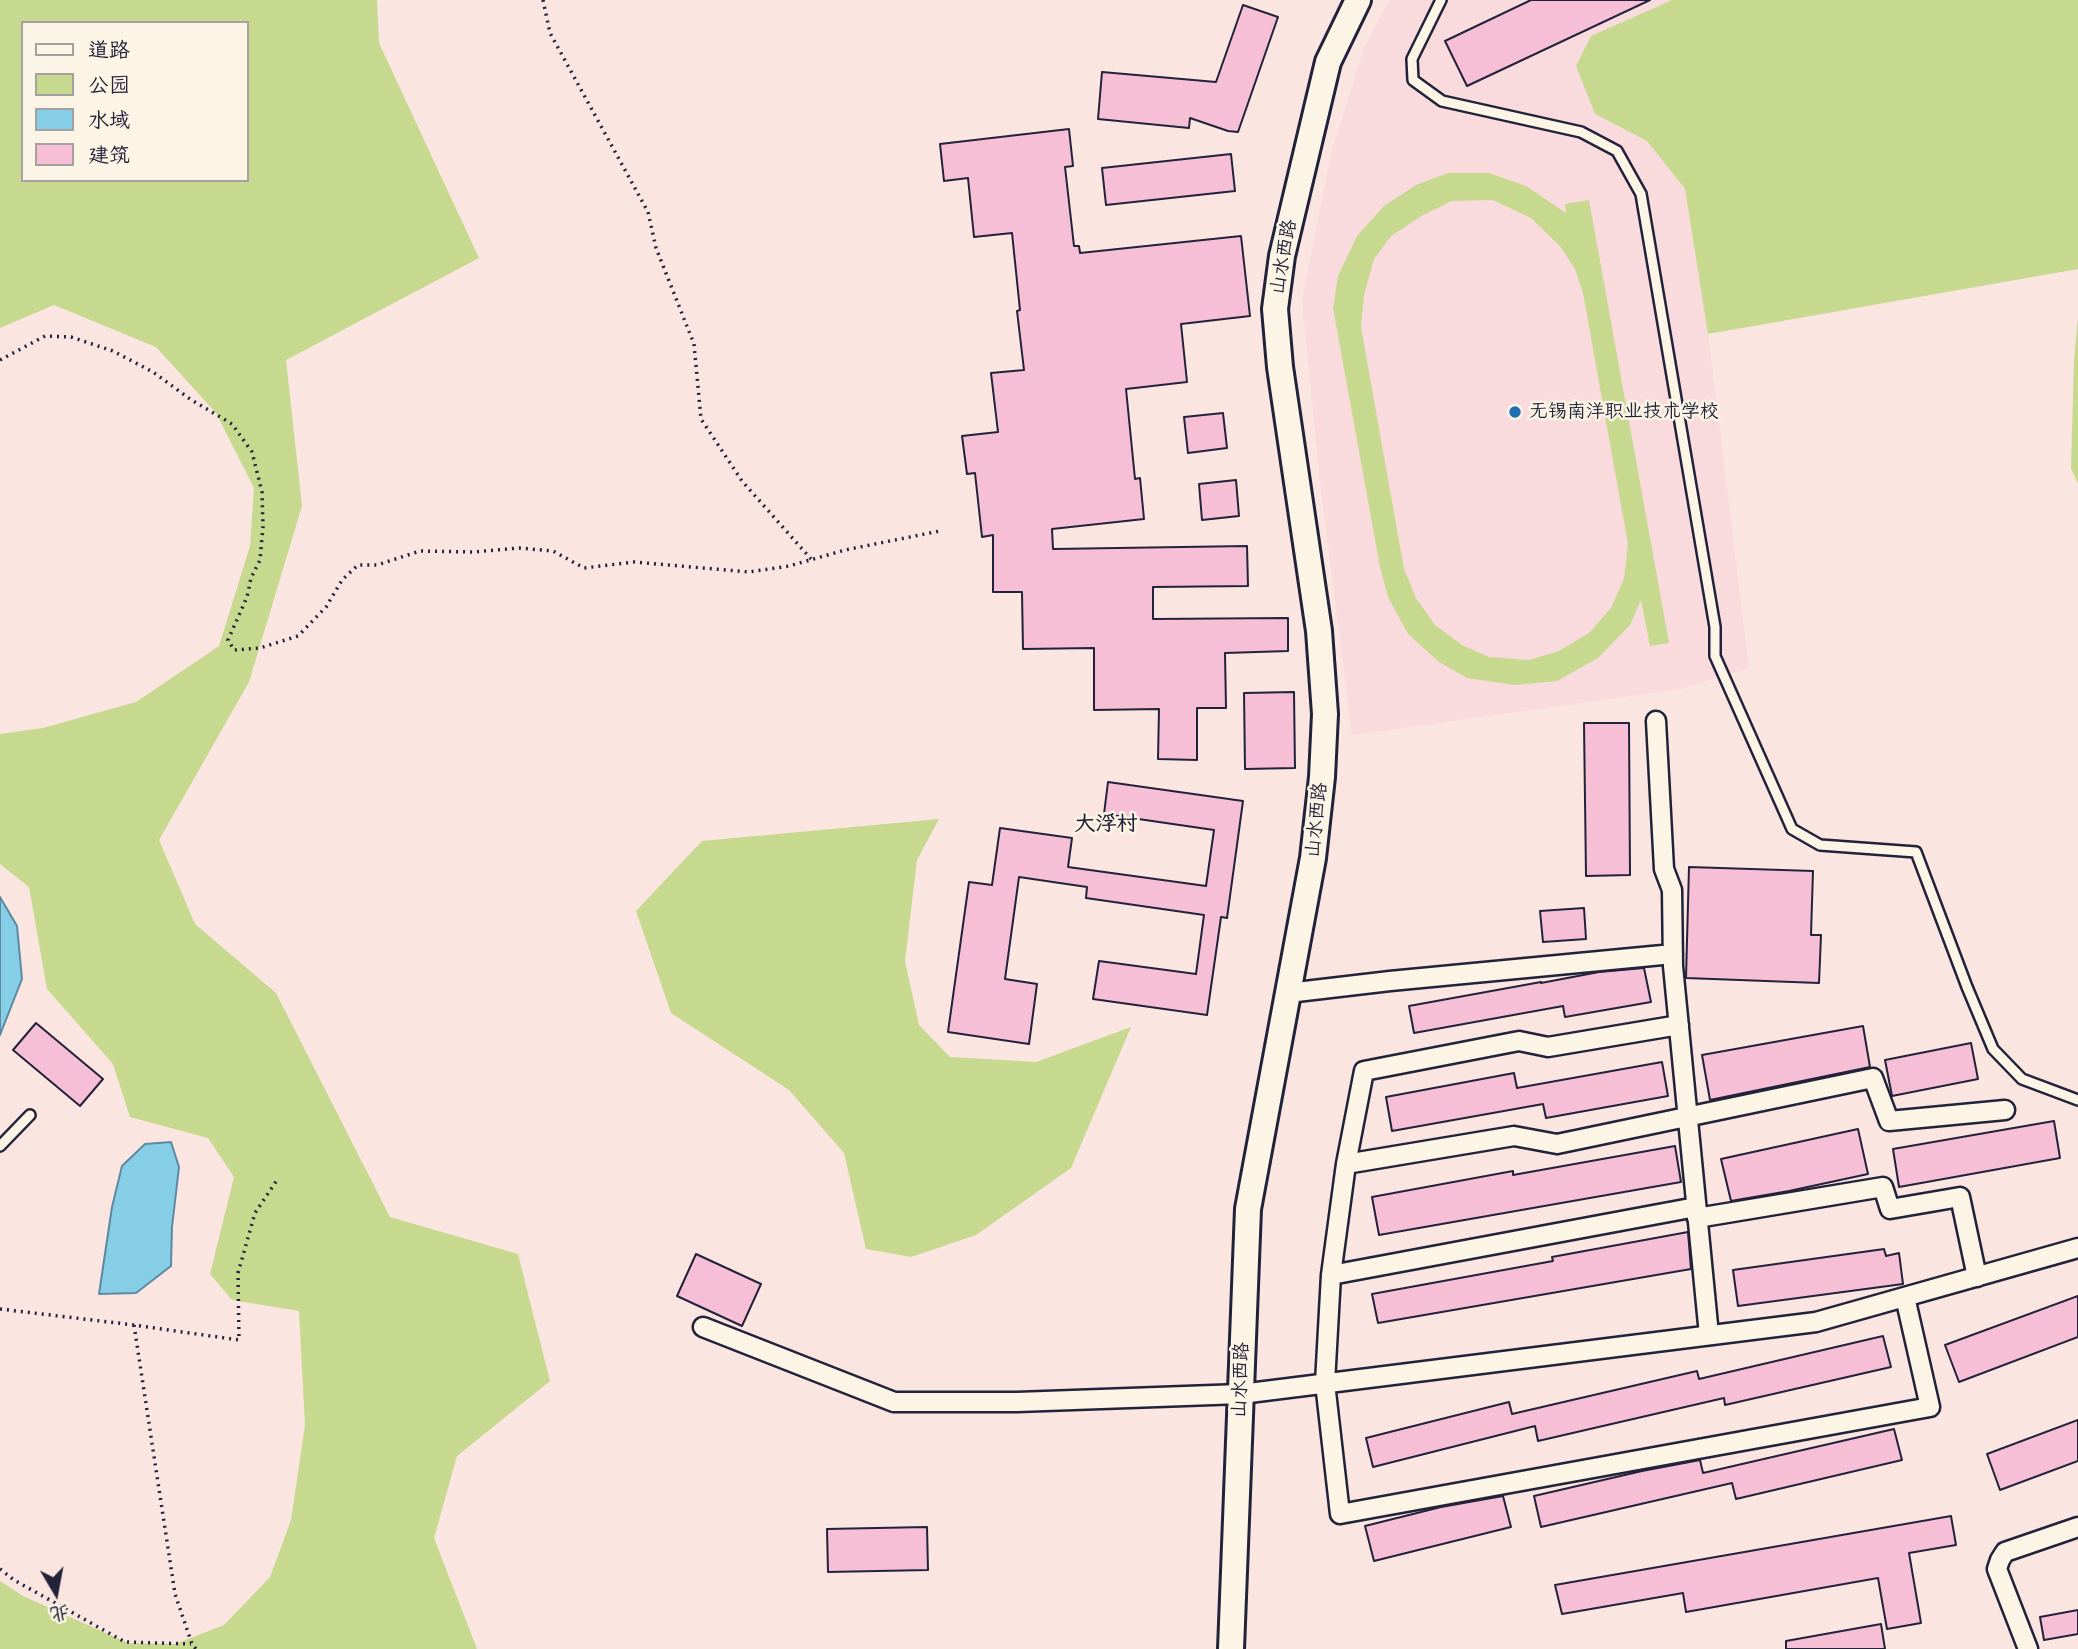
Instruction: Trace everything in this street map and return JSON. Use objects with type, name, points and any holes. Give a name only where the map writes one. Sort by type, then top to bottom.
[{"type":"street","name":"山水西路","points":[[1231,1649],[1248,1209],[1313,858],[1322,777],[1325,714],[1319,631],[1280,368],[1275,309],[1282,256],[1328,62],[1358,0]]},
{"type":"street","points":[[1656,721],[1664,869],[1672,890],[1672,954],[1709,1335]]},
{"type":"street","points":[[1288,993],[1403,979],[1672,954]]},
{"type":"street","points":[[1679,1026],[1548,1047],[1519,1041],[1364,1071],[1346,1164],[1331,1275],[1325,1383],[1340,1514],[1930,1407],[1905,1297]]},
{"type":"street","points":[[1346,1164],[1514,1136],[1558,1144],[1873,1079],[1889,1121],[2005,1110]]},
{"type":"street","points":[[1331,1275],[1697,1212],[1883,1186],[1890,1209],[1960,1197],[1977,1277]]},
{"type":"street","points":[[703,1327],[894,1402],[1017,1402],[1241,1394],[1816,1322],[2078,1248]]},
{"type":"street","points":[[2028,1649],[1997,1569],[2000,1560],[2005,1552],[2078,1527]]},
{"type":"lane","points":[[1441,0],[1412,59],[1413,80],[1442,101],[1581,132],[1617,151],[1641,194],[1715,626],[1715,656],[1792,829],[1820,845],[1916,852],[1993,1049],[2022,1079],[2078,1100]]},
{"type":"lane","points":[[0,1146],[30,1115]]},
{"type":"path","points":[[543,0],[550,33],[648,212],[656,248],[694,344],[701,419],[742,481],[811,560]]},
{"type":"path","points":[[0,360],[45,336],[71,337],[113,351],[153,372],[190,399],[232,424],[252,452],[262,492],[263,527],[260,560],[229,640],[234,650],[260,648],[298,636],[326,607],[342,580],[358,565],[377,565],[420,551],[474,552],[519,548],[553,551],[584,568],[634,562],[749,572],[789,566],[845,550],[940,531]]},
{"type":"path","points":[[0,1309],[239,1340],[237,1273],[255,1213],[277,1180]]},
{"type":"path","points":[[134,1325],[175,1594],[196,1649]]},
{"type":"path","points":[[0,1569],[14,1580],[125,1642],[192,1644]]},
{"type":"shaded area","name":"无锡南洋职业技术学校","points":[[1389,0],[1672,0],[1591,36],[1595,114],[1647,141],[1685,189],[1708,334],[1749,668],[1681,689],[1352,735],[1321,490],[1302,300],[1331,154],[1364,48]]},
{"type":"green space","points":[[0,0],[377,0],[379,43],[479,258],[286,360],[302,506],[249,682],[159,840],[195,924],[276,993],[390,1217],[518,1254],[550,1381],[457,1456],[434,1538],[477,1649],[0,1649],[0,1581],[23,1596],[128,1643],[175,1644],[224,1625],[270,1577],[291,1520],[305,1425],[299,1311],[232,1300],[210,1274],[234,1177],[208,1138],[130,1117],[113,1064],[47,989],[29,887],[0,864],[0,734],[43,728],[136,702],[219,646],[250,546],[254,488],[216,413],[156,347],[54,305],[0,328]]},
{"type":"green space","points":[[1672,0],[2078,0],[2078,269],[1708,334],[1685,189],[1647,141],[1595,114],[1576,66],[1591,36]]},
{"type":"green space","points":[[1448,173],[1489,173],[1526,186],[1566,213],[1565,204],[1589,200],[1669,643],[1650,646],[1641,600],[1630,625],[1598,658],[1557,681],[1515,685],[1467,678],[1439,662],[1408,634],[1388,597],[1380,567],[1333,308],[1338,276],[1357,236],[1384,206],[1416,185]],"holes":[[[1493,200],[1531,218],[1560,246],[1575,269],[1583,293],[1628,544],[1624,579],[1611,608],[1589,633],[1559,651],[1529,660],[1489,657],[1462,645],[1435,625],[1416,598],[1404,569],[1361,327],[1364,295],[1374,259],[1391,236],[1423,215],[1452,201]]]},
{"type":"green space","points":[[2078,317],[2078,484],[2071,468]]},
{"type":"green space","points":[[939,819],[917,860],[905,961],[919,1025],[950,1057],[1036,1062],[1131,1027],[1071,1168],[976,1235],[911,1257],[866,1249],[844,1153],[789,1090],[671,1013],[636,911],[702,841]]},
{"type":"water","points":[[0,897],[17,926],[22,979],[0,1035]]},
{"type":"water","points":[[171,1142],[179,1167],[172,1227],[171,1266],[136,1293],[99,1294],[112,1207],[122,1166],[145,1144]]},
{"type":"building","points":[[1531,0],[1650,0],[1467,86],[1445,41]]},
{"type":"building","points":[[1243,5],[1278,17],[1238,132],[1190,118],[1189,128],[1098,119],[1102,72],[1216,82]]},
{"type":"building","points":[[1069,129],[1073,166],[1065,167],[1074,246],[1079,246],[1080,253],[1241,236],[1250,316],[1181,324],[1187,382],[1126,389],[1135,479],[1140,478],[1144,519],[1052,529],[1053,549],[1247,546],[1248,586],[1153,587],[1153,619],[1288,618],[1288,651],[1225,653],[1226,708],[1197,708],[1197,760],[1158,759],[1159,709],[1094,710],[1094,648],[1023,649],[1022,592],[993,592],[993,535],[982,537],[975,473],[967,474],[962,436],[998,432],[991,373],[1024,370],[1017,311],[1020,310],[1012,233],[974,237],[968,178],[944,181],[940,144]]},
{"type":"building","points":[[1231,154],[1235,191],[1106,205],[1102,168]]},
{"type":"building","points":[[1223,413],[1227,448],[1188,453],[1184,417]]},
{"type":"building","points":[[1236,480],[1239,516],[1202,520],[1199,484]]},
{"type":"building","points":[[1294,692],[1295,768],[1245,769],[1244,693]]},
{"type":"building","points":[[1584,723],[1629,723],[1630,875],[1586,876]]},
{"type":"building","points":[[1108,782],[1243,801],[1227,918],[1221,917],[1207,1015],[1093,999],[1099,961],[1196,974],[1204,915],[1086,898],[1087,887],[1019,877],[1005,979],[1037,984],[1029,1044],[948,1032],[969,882],[992,885],[1000,828],[1072,838],[1068,867],[1206,886],[1214,830],[1104,814]]},
{"type":"building","points":[[1689,867],[1813,871],[1811,935],[1821,935],[1819,983],[1686,978]]},
{"type":"building","points":[[1584,908],[1586,939],[1543,942],[1540,911]]},
{"type":"building","points":[[1644,968],[1651,1002],[1565,1017],[1563,1006],[1414,1033],[1409,1006],[1599,972]]},
{"type":"building","points":[[36,1023],[103,1079],[80,1106],[13,1050]]},
{"type":"building","points":[[1863,1026],[1870,1067],[1710,1100],[1702,1055]]},
{"type":"building","points":[[1971,1043],[1978,1079],[1892,1096],[1885,1060]]},
{"type":"building","points":[[1662,1062],[1668,1096],[1546,1118],[1543,1104],[1392,1131],[1386,1097],[1514,1073],[1517,1088]]},
{"type":"building","points":[[2054,1121],[2060,1158],[1899,1187],[1893,1149]]},
{"type":"building","points":[[1858,1129],[1868,1174],[1731,1201],[1721,1159]]},
{"type":"building","points":[[1675,1146],[1681,1182],[1379,1235],[1372,1197],[1513,1171],[1513,1175]]},
{"type":"building","points":[[1688,1232],[1691,1269],[1378,1323],[1372,1294],[1553,1261],[1552,1257]]},
{"type":"building","points":[[1884,1249],[1886,1256],[1899,1253],[1903,1284],[1738,1306],[1733,1270]]},
{"type":"building","points":[[696,1254],[761,1284],[742,1326],[677,1296]]},
{"type":"building","points":[[2078,1296],[2078,1337],[1959,1382],[1945,1345]]},
{"type":"building","points":[[1883,1336],[1891,1367],[1725,1405],[1724,1398],[1538,1441],[1535,1426],[1373,1467],[1366,1438],[1509,1402],[1512,1414],[1697,1371],[1699,1379]]},
{"type":"building","points":[[2078,1420],[2078,1461],[2000,1490],[1987,1454]]},
{"type":"building","points":[[1894,1429],[1902,1460],[1736,1499],[1732,1483],[1541,1527],[1534,1496],[1700,1460],[1703,1473]]},
{"type":"building","points":[[1503,1496],[1511,1527],[1374,1561],[1365,1526],[1441,1507]]},
{"type":"building","points":[[1951,1516],[1956,1545],[1909,1553],[1921,1623],[1887,1629],[1878,1578],[1686,1612],[1683,1593],[1562,1614],[1555,1585]]},
{"type":"building","points":[[927,1527],[928,1570],[828,1572],[827,1529]]},
{"type":"building","points":[[2078,1610],[2078,1634],[2044,1640],[2040,1617]]},
{"type":"building","points":[[1881,1624],[1885,1649],[1786,1649],[1786,1641]]},
{"type":"place","name":"无锡南洋职业技术学校","points":[[1515,412]]},
{"type":"district","name":"大浮村","points":[[1106,824]]}]
